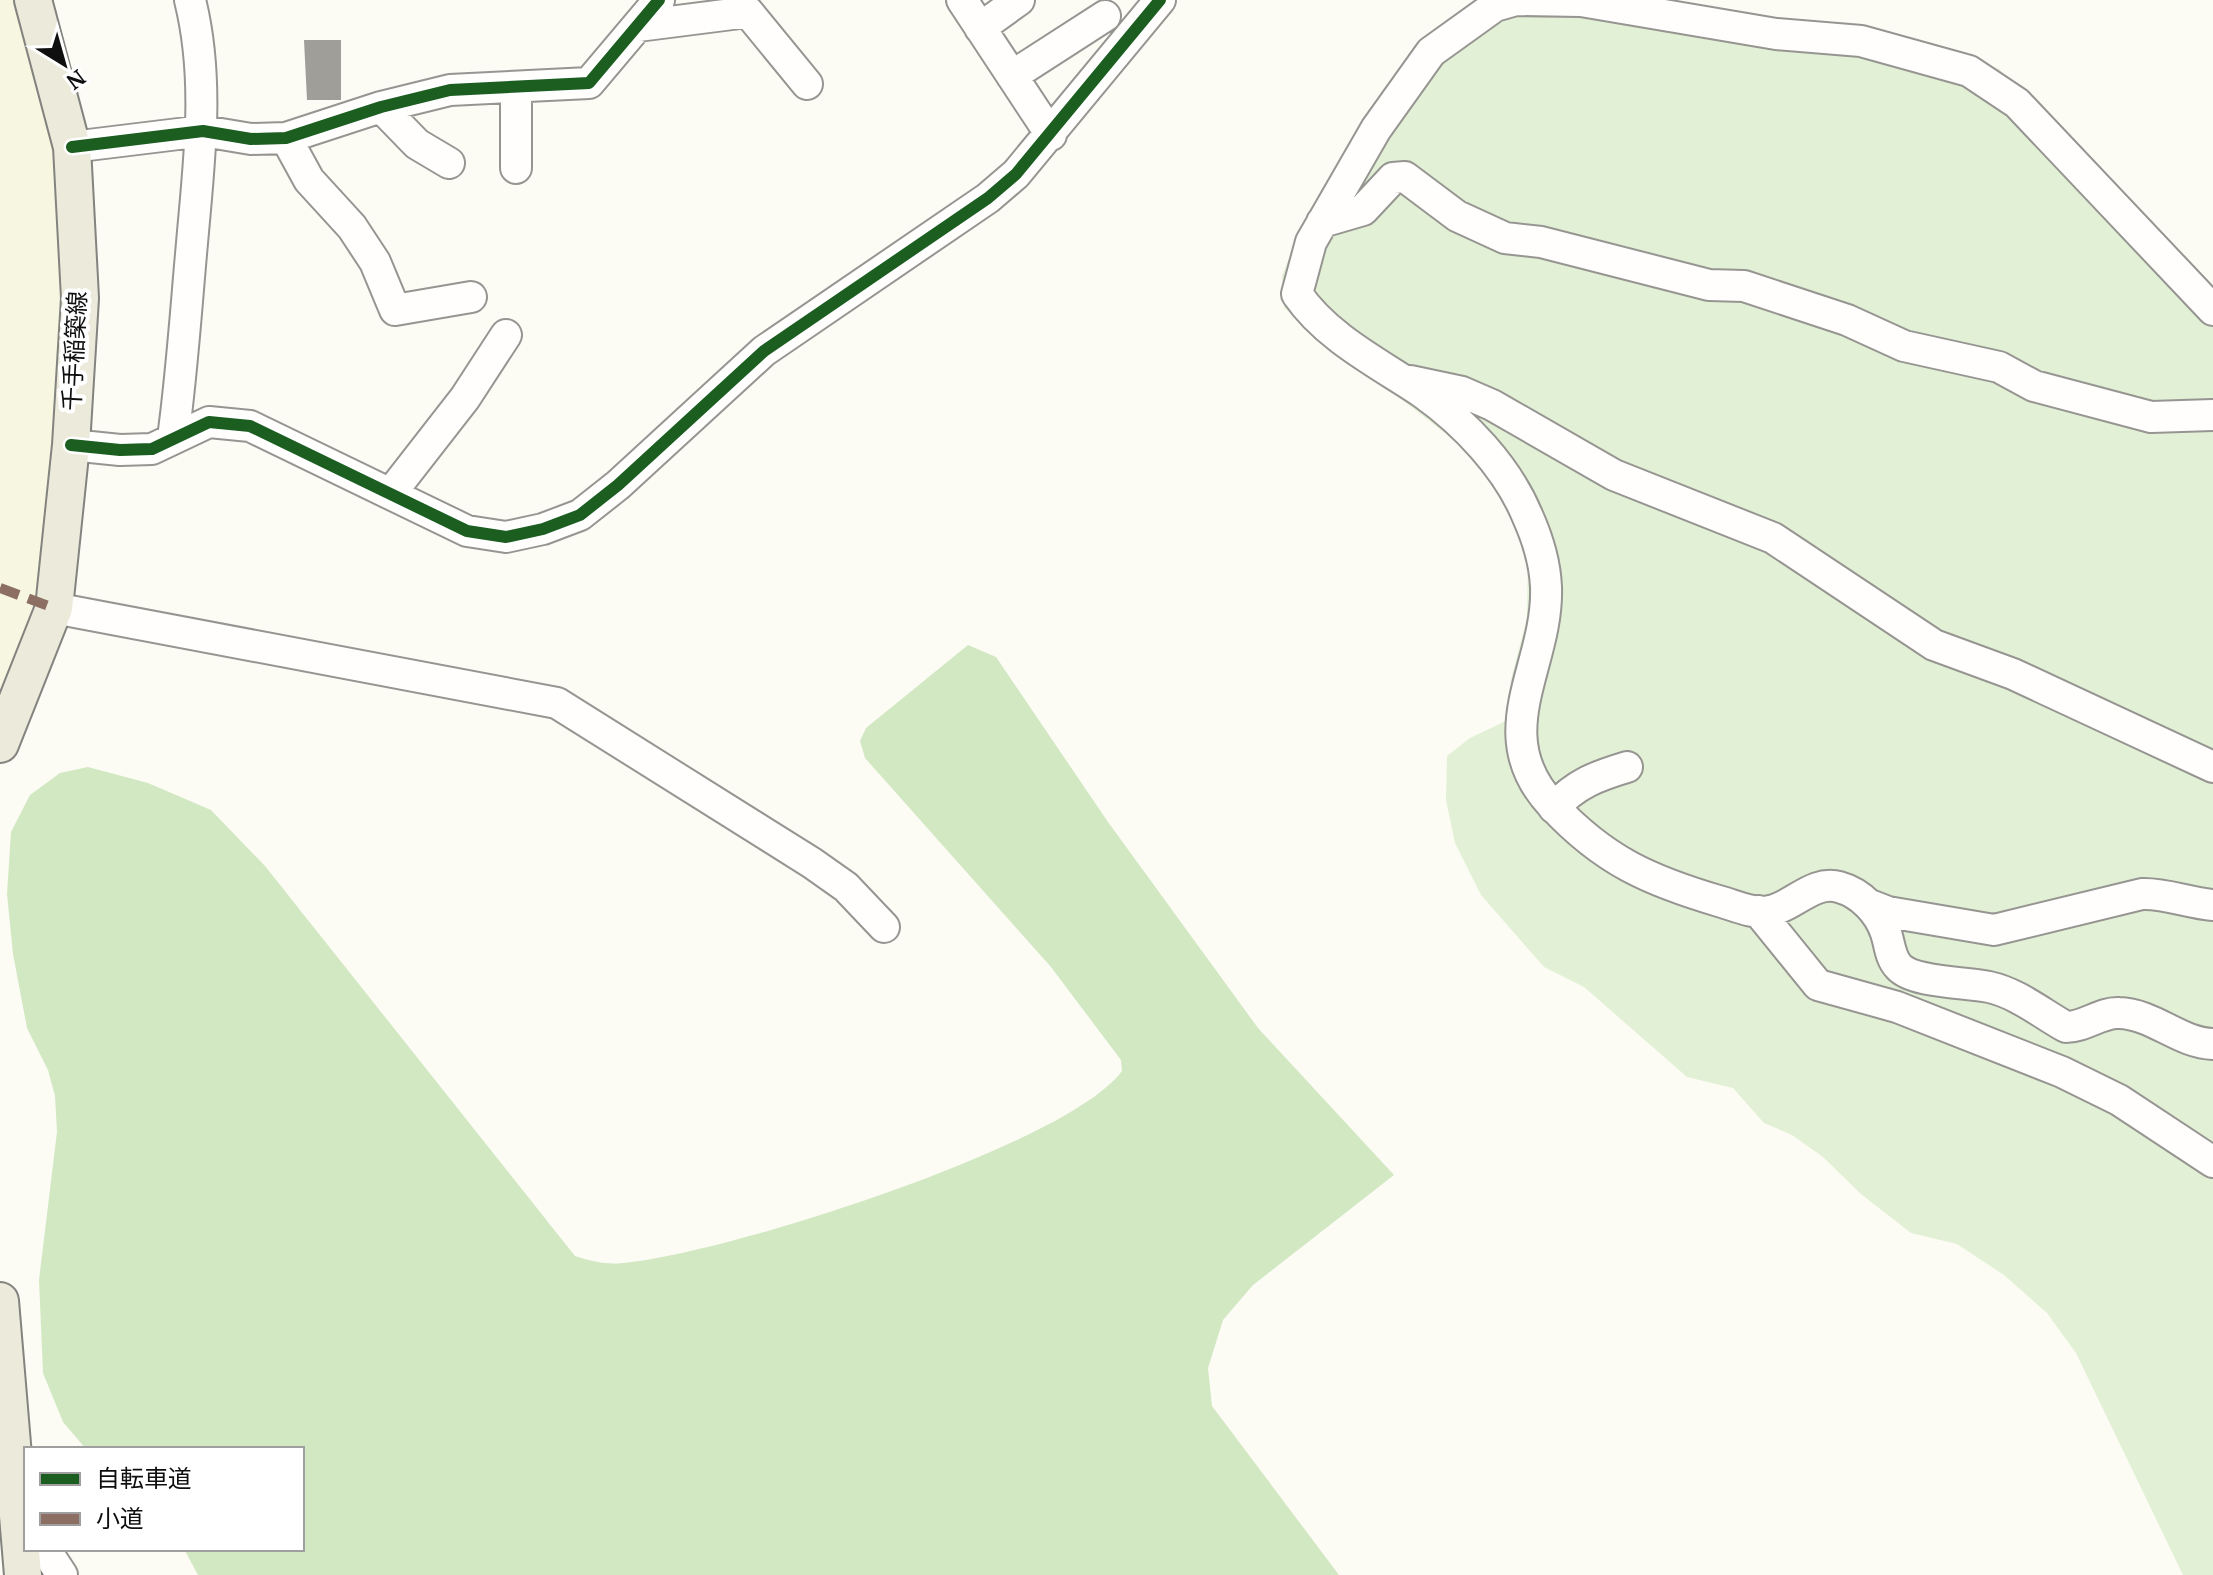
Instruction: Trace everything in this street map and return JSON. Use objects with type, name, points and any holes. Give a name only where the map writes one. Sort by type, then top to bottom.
[{"type":"main road","name":"千手稲築線","points":[[0,744],[54,608],[71,445],[80,298],[72,147],[33,0]]},
{"type":"main road","points":[[0,1301],[22,1514],[23,1575]]},
{"type":"street","points":[[173,438],[186,346],[203,131],[198,30],[190,0]]},
{"type":"street","points":[[72,147],[203,131],[251,139],[286,138],[381,107],[450,90],[589,83],[659,0]]},
{"type":"street","points":[[962,0],[1051,135]]},
{"type":"street","points":[[980,28],[1019,0]]},
{"type":"street","points":[[71,445],[120,450],[152,449],[209,422],[250,426],[467,531],[506,537],[543,529],[580,515],[618,485],[764,351],[988,198],[1016,174],[1160,0]]},
{"type":"street","points":[[2213,310],[2017,103],[1969,71],[1861,41],[1776,34],[1581,1],[1516,0],[1495,6],[1431,52],[1376,129],[1322,222],[1300,272],[1297,294],[1318,319],[1425,395],[1499,466],[1526,511],[1539,546],[1546,587],[1541,632],[1526,686],[1521,734],[1526,768],[1534,785],[1554,808],[1600,849],[1655,882],[1758,911],[1769,912],[1829,885],[1856,894],[1870,905],[1888,912],[1994,930],[2142,894],[2213,905]]},
{"type":"street","points":[[1012,76],[1102,5],[1124,44]]},
{"type":"street","points":[[638,26],[748,12],[807,84]]},
{"type":"street","points":[[516,88],[516,168]]},
{"type":"street","points":[[381,107],[417,144],[449,163]]},
{"type":"street","points":[[286,138],[309,180],[352,227],[375,262],[395,310],[471,297]]},
{"type":"street","points":[[1322,222],[1363,210],[1393,178],[1405,177],[1457,216],[1505,238],[1541,242],[1709,285],[1744,286],[1847,320],[1904,346],[1999,367],[2034,386],[2151,417],[2213,415]]},
{"type":"street","points":[[391,493],[465,398],[506,335]]},
{"type":"street","points":[[1400,379],[1462,392],[1492,405],[1614,475],[1773,538],[1934,645],[2013,674],[2213,767]]},
{"type":"street","points":[[54,608],[557,703],[812,863],[846,887],[884,927]]},
{"type":"street","points":[[1554,808],[1582,783],[1627,767]]},
{"type":"street","points":[[1870,905],[1885,931],[1899,967],[1912,977],[1993,988],[2066,1027],[2077,1027],[2118,1012],[2140,1017],[2193,1043],[2213,1044]]},
{"type":"street","points":[[1758,911],[1818,985],[1897,1007],[2062,1072],[2119,1100],[2213,1162]]},
{"type":"street","points":[[46,1551],[62,1575]]},
{"type":"green space","points":[[0,0],[19,0],[57,154],[66,313],[37,609],[0,703]]},
{"type":"green space","points":[[1485,0],[1778,23],[1928,42],[1999,69],[2213,287],[2213,1575],[2183,1575],[2076,1353],[2047,1313],[2004,1275],[1957,1244],[1911,1233],[1861,1194],[1823,1157],[1792,1135],[1764,1123],[1733,1088],[1687,1077],[1584,987],[1544,967],[1481,895],[1455,843],[1446,800],[1447,756],[1470,738],[1510,719],[1511,680],[1527,618],[1528,555],[1504,497],[1459,444],[1284,308],[1282,276],[1299,233]]},
{"type":"green space","points":[[968,645],[996,657],[1108,822],[1258,1028],[1394,1175],[1253,1285],[1223,1320],[1208,1368],[1212,1406],[1339,1575],[198,1575],[185,1551],[304,1551],[304,1447],[84,1447],[63,1422],[43,1373],[39,1280],[57,1132],[55,1096],[48,1070],[27,1028],[13,954],[7,894],[11,832],[30,795],[60,773],[88,767],[148,783],[211,810],[265,866],[575,1256],[617,1263],[670,1256],[809,1219],[966,1163],[1035,1132],[1089,1100],[1122,1071],[1121,1060],[1051,967],[865,758],[860,741],[866,728]]},
{"type":"building","points":[[304,40],[341,40],[341,100],[307,100]]},
{"type":"marked path","points":[[0,588],[54,608]]},
{"type":"cycle path","points":[[72,147],[203,131],[251,139],[286,138],[381,107],[450,90],[589,83],[659,0]]},
{"type":"cycle path","points":[[71,445],[120,450],[152,449],[209,422],[250,426],[467,531],[506,537],[543,529],[580,515],[618,485],[764,351],[988,198],[1016,174],[1160,0]]}]
